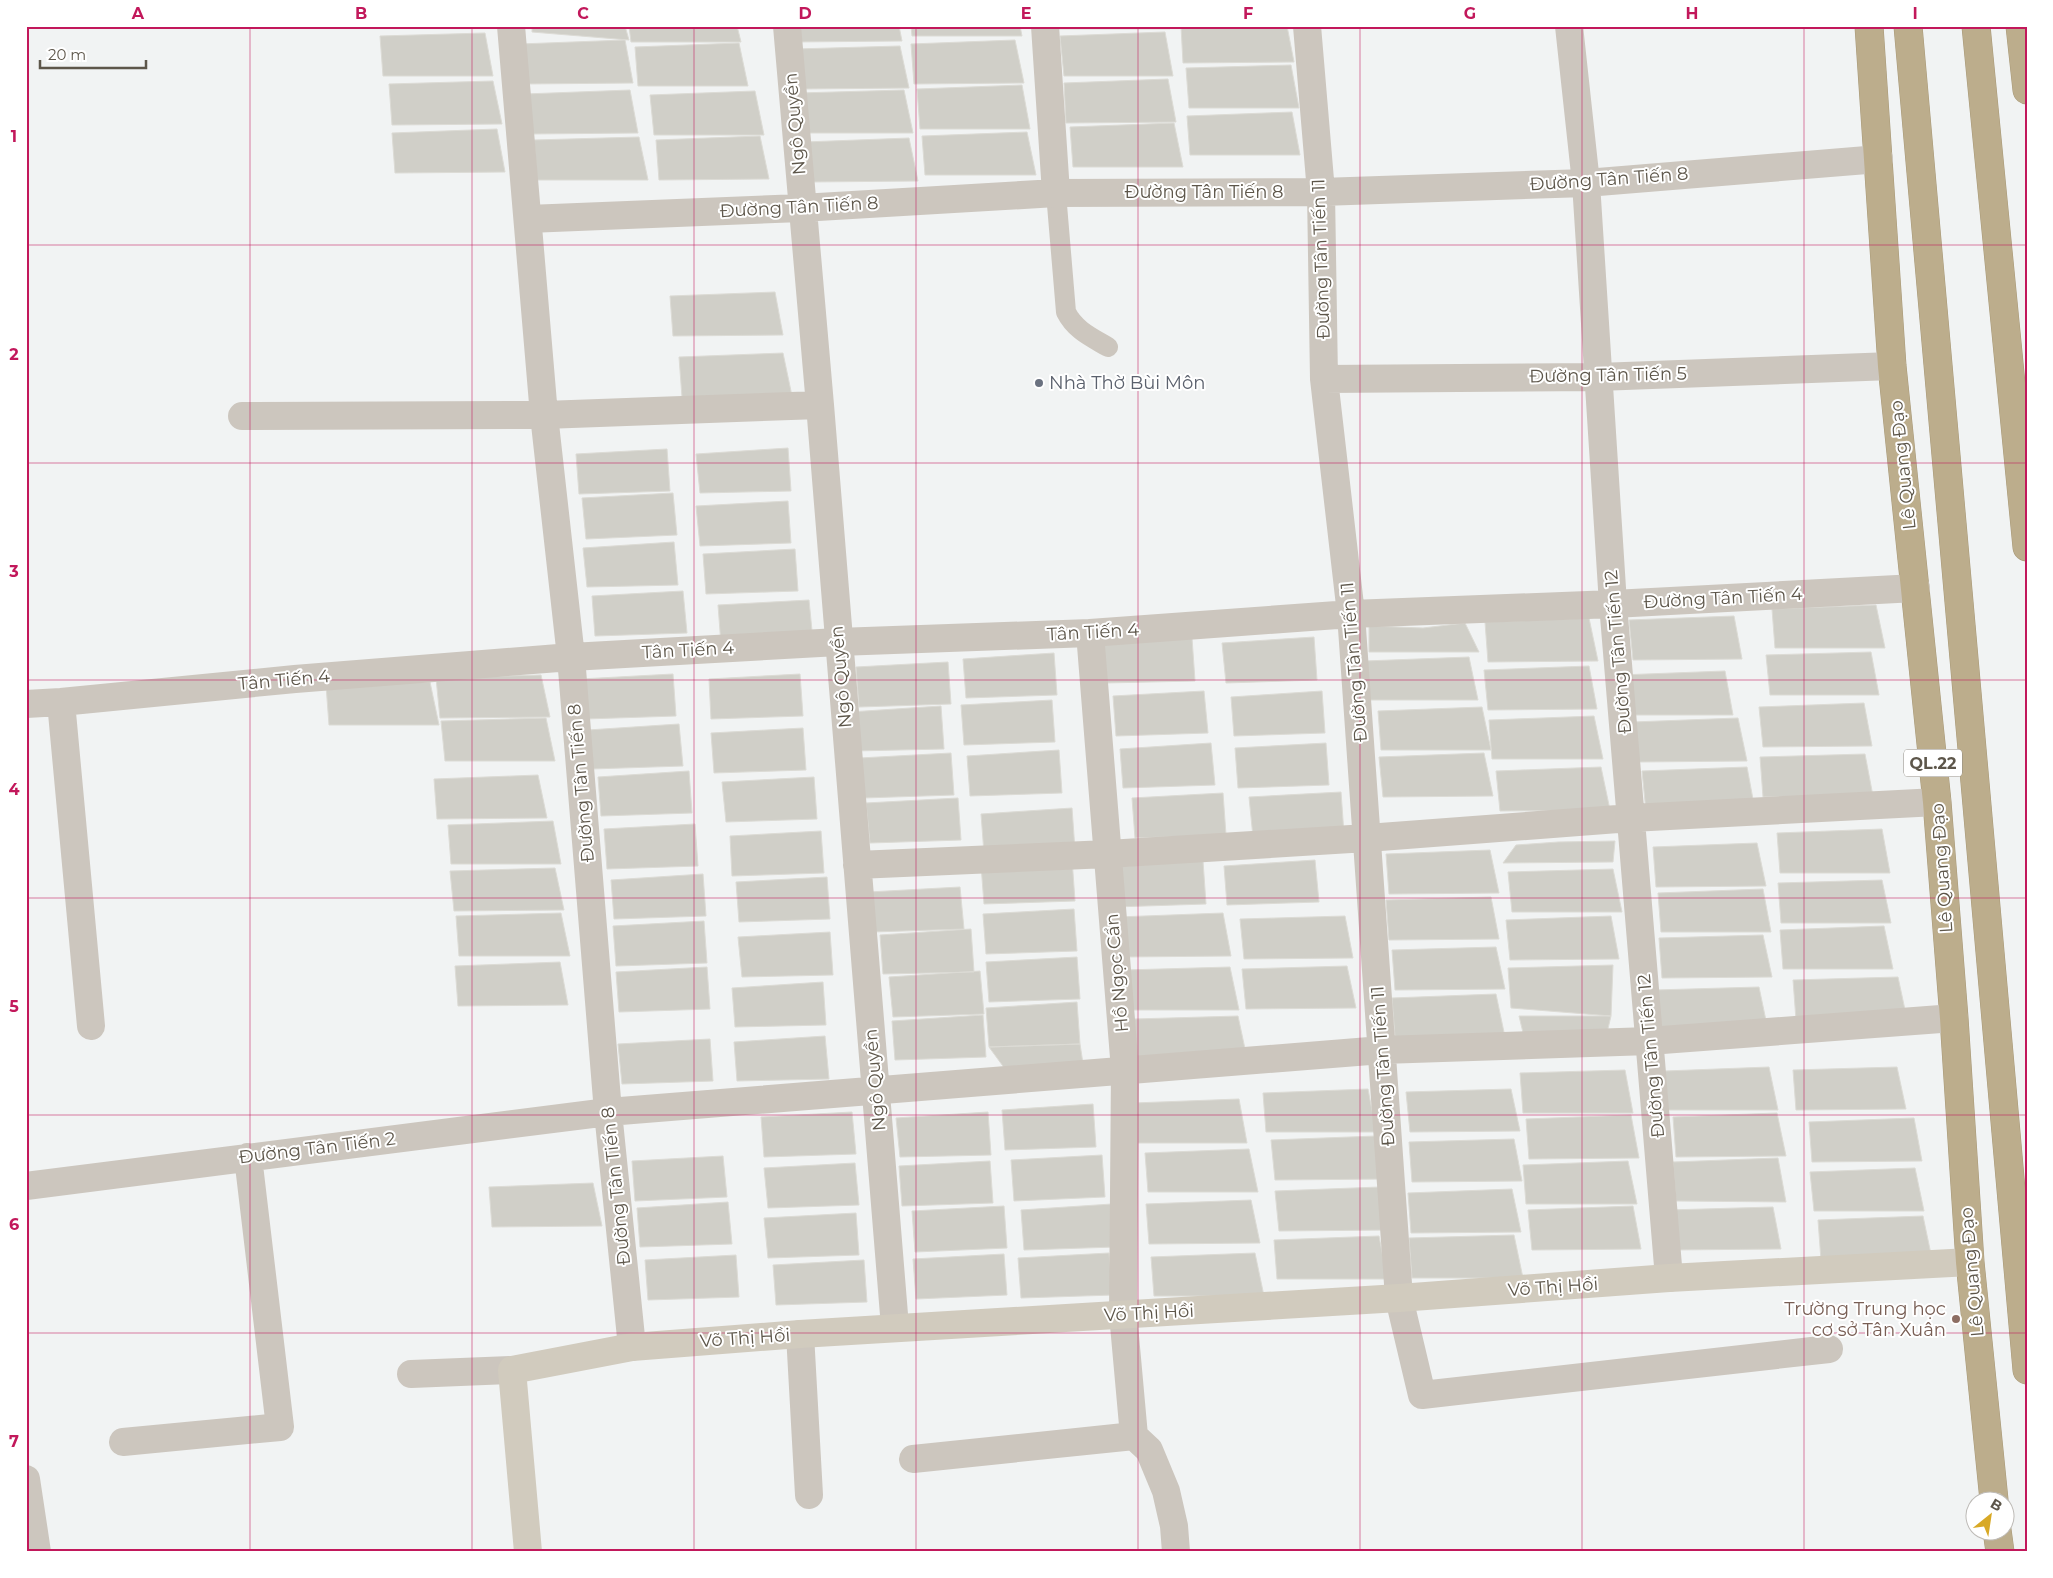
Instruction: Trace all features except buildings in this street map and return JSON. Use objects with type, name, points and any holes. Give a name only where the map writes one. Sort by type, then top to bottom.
[{"type":"highway","name":"Lê Quang Đạo","points":[[1869,26],[1892,366],[1937,802],[1954,1018],[1970,1262],[1993,1490]]},
{"type":"highway","name":"QL.22","points":[[1908,26],[2027,1370]]},
{"type":"highway","points":[[1976,26],[2026,517],[2027,547]]},
{"type":"highway","points":[[2020,26],[2027,90]]},
{"type":"street","name":"Đường Tân Tiến 8","points":[[512,26],[544,415],[571,657],[608,1112],[632,1347]]},
{"type":"street","name":"Ngô Quyền","points":[[786,26],[820,405],[895,1327]]},
{"type":"street","points":[[1045,26],[1056,193]]},
{"type":"street","name":"Đường Tân Tiến 11","points":[[1307,26],[1321,192],[1324,379],[1351,614],[1399,1298],[1422,1395],[1829,1349]]},
{"type":"street","name":"Đường Tân Tiến 12","points":[[1569,26],[1586,183],[1613,604],[1669,1278]]},
{"type":"street","name":"Đường Tân Tiến 8","points":[[528,219],[801,208],[1056,193],[1321,192],[1586,183],[1879,158]]},
{"type":"street","name":"Đường Tân Tiến 5","points":[[1324,379],[1598,377],[1892,366]]},
{"type":"street","points":[[242,416],[544,415],[820,405]]},
{"type":"street","name":"Đường Tân Tiến 4","points":[[1351,614],[1613,604],[1916,588]]},
{"type":"street","name":"Tân Tiến 4","points":[[26,704],[295,679],[571,657],[838,642],[1090,633],[1351,614]]},
{"type":"street","name":"Hồ Ngọc Cẩn","points":[[1090,633],[1125,1070],[1122,1314],[1134,1436]]},
{"type":"street","points":[[61,702],[91,1026]]},
{"type":"street","points":[[857,865],[1108,854],[1367,838],[1631,818],[1937,802]]},
{"type":"street","name":"Đường Tân Tiến 2","points":[[26,1186],[608,1112],[1382,1050],[1649,1041],[1954,1018]]},
{"type":"street","points":[[123,1442],[280,1427],[248,1157]]},
{"type":"street","name":"Võ Thị Hồi","points":[[512,1370],[632,1347],[800,1334],[1399,1298],[1669,1278],[1970,1262]]},
{"type":"street","points":[[800,1334],[809,1495]]},
{"type":"street","points":[[411,1374],[512,1370],[528,1552]]},
{"type":"street","points":[[913,1459],[1134,1436],[1149,1450],[1166,1491],[1175,1539]]},
{"type":"street","points":[[26,1479],[37,1552]]},
{"type":"lane","points":[[1056,193],[1066,312],[1071,322],[1079,330],[1108,347]]},
{"type":"place","name":"Nhà Thờ Bùi Môn","points":[[1039,383]]},
{"type":"place","name":"Trường Trung học cơ sở Tân Xuân","points":[[1956,1319]]}]
